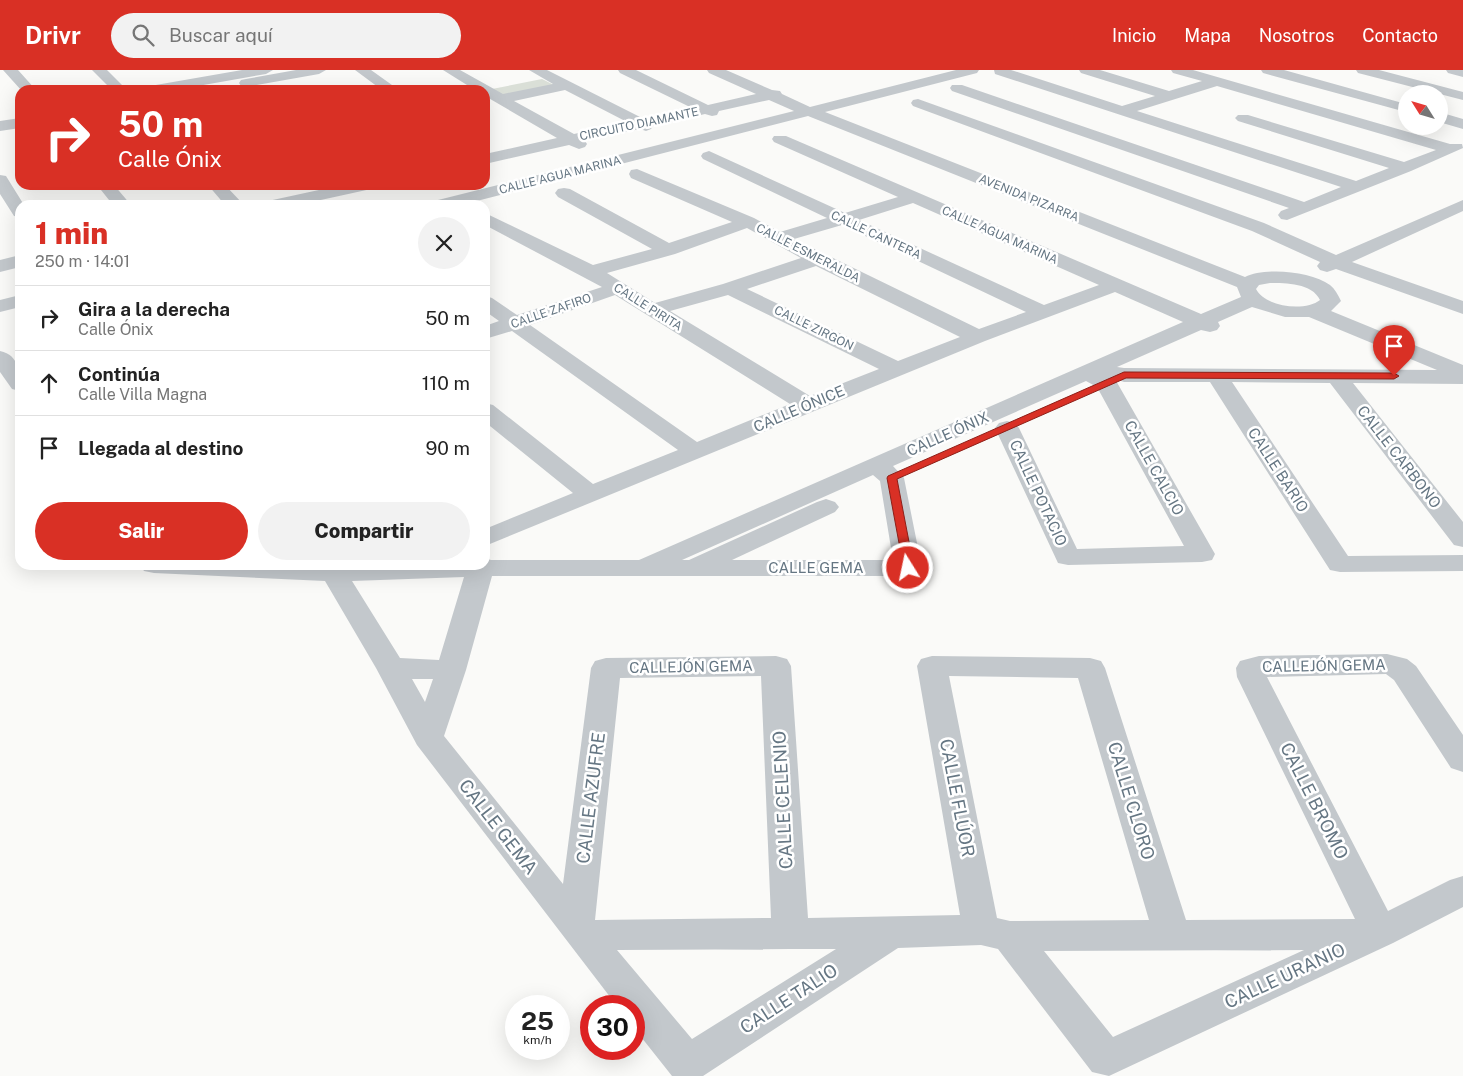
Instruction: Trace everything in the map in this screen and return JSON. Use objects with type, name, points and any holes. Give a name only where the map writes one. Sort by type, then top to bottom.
[{"type":"street","points":[[10,70],[24,85]]},
{"type":"street","points":[[98,70],[114,85]]},
{"type":"street","points":[[187,70],[204,85]]},
{"type":"street","points":[[217,85],[266,70]]},
{"type":"street","points":[[226,85],[319,70]]},
{"type":"street","points":[[362,70],[384,85]]},
{"type":"street","points":[[450,70],[477,85]]},
{"type":"street","points":[[625,70],[746,128]]},
{"type":"street","name":"AVENIDA PIZARRA","points":[[714,70],[771,95],[834,112],[1089,217],[1258,292]]},
{"type":"street","name":"CIRCUITO DIAMANTE","points":[[490,155],[641,124],[794,89],[747,70]]},
{"type":"street","points":[[834,112],[972,70]]},
{"type":"street","points":[[1086,70],[1170,96]]},
{"type":"street","points":[[1178,70],[1457,147]]},
{"type":"street","points":[[1268,70],[1398,106]]},
{"type":"street","points":[[1249,90],[1314,70]]},
{"type":"street","points":[[1363,70],[1463,96]]},
{"type":"street","points":[[1453,70],[1463,73]]},
{"type":"street","points":[[1000,71],[1357,187]]},
{"type":"street","points":[[537,75],[566,86],[681,144]]},
{"type":"street","points":[[282,76],[294,85]]},
{"type":"street","points":[[1121,111],[1217,81]]},
{"type":"street","points":[[490,90],[500,92],[566,86]]},
{"type":"street","points":[[957,88],[1305,208]]},
{"type":"street","points":[[500,92],[570,139],[611,162]]},
{"type":"street","points":[[1194,134],[1290,102]]},
{"type":"street","points":[[918,103],[1258,227],[1335,262],[1460,304]]},
{"type":"street","name":"CALLE AGUA MARINA","points":[[445,199],[535,181],[746,128],[809,104]]},
{"type":"street","points":[[0,117],[15,114]]},
{"type":"street","points":[[1242,118],[1405,168]]},
{"type":"street","points":[[1448,120],[1463,124]]},
{"type":"street","points":[[1056,153],[1153,121]]},
{"type":"street","points":[[0,126],[15,124]]},
{"type":"street","name":"CALLE AGUA MARINA","points":[[780,139],[1210,326]]},
{"type":"street","points":[[1258,227],[1457,147]]},
{"type":"street","points":[[490,156],[535,181]]},
{"type":"street","name":"CALLE CANTERA","points":[[709,156],[1045,313]]},
{"type":"street","name":"CALLE ESMERALDA","points":[[637,174],[748,222],[816,259],[978,337]]},
{"type":"street","points":[[0,180],[15,204]]},
{"type":"street","points":[[109,190],[118,200]]},
{"type":"street","points":[[221,190],[230,200]]},
{"type":"street","points":[[290,200],[323,190]]},
{"type":"street","points":[[331,190],[342,200]]},
{"type":"street","points":[[564,193],[668,250]]},
{"type":"street","points":[[780,238],[915,197]]},
{"type":"street","points":[[1297,279],[1462,210]]},
{"type":"street","points":[[1318,286],[1355,269],[1462,210]]},
{"type":"street","name":"CALLE PIRITA","points":[[490,221],[591,272],[808,405]]},
{"type":"street","points":[[591,272],[668,250],[748,222]]},
{"type":"street","points":[[652,310],[730,288],[816,259]]},
{"type":"street","points":[[0,266],[15,262]]},
{"type":"street","points":[[1280,277],[1297,279],[1318,286],[1330,296],[1331,301],[1321,308],[1296,312],[1258,292],[1280,277]]},
{"type":"street","name":"CALLE ÓNICE","points":[[490,536],[897,369],[1116,285]]},
{"type":"street","name":"CALLE ZAFIRO","points":[[490,332],[618,288]]},
{"type":"street","name":"CALLE ZIRGON","points":[[730,288],[897,369]]},
{"type":"street","name":"CALLE ÓNIX","points":[[691,568],[884,472],[1210,326],[1258,292]]},
{"type":"street","points":[[0,306],[15,302]]},
{"type":"street","points":[[490,306],[696,452]]},
{"type":"street","points":[[1321,308],[1461,375]]},
{"type":"street","points":[[0,357],[15,377]]},
{"type":"street","points":[[1103,375],[1461,375]]},
{"type":"street","name":"CALLE ÓNIX","points":[[642,568],[884,472],[1007,428],[1103,375]]},
{"type":"street","name":"CALLE CALCIO","points":[[1068,557],[1202,554],[1103,375]]},
{"type":"street","name":"CALLE BARIO","points":[[1217,376],[1340,564],[1463,563]]},
{"type":"street","name":"CALLE CARBONO","points":[[1336,376],[1463,539]]},
{"type":"street","points":[[490,414],[591,495]]},
{"type":"street","name":"CALLE POTACIO","points":[[1007,428],[1068,557]]},
{"type":"street","name":"CALLE GEMA","points":[[490,566],[908,568],[884,472]]},
{"type":"street","name":"CALLE GEMA","points":[[332,570],[391,668],[428,737],[579,931],[687,1064]]},
{"type":"street","points":[[428,737],[451,670],[480,570]]},
{"type":"street","name":"CALLEJÓN GEMA","points":[[1251,668],[1269,665],[1387,664],[1396,666],[1405,673],[1463,760]]},
{"type":"street","name":"CALLEJÓN GEMA","points":[[606,668],[776,666]]},
{"type":"street","name":"CALLE CELENIO","points":[[776,666],[790,934]]},
{"type":"street","name":"CALLE FLÚOR","points":[[996,933],[932,666],[1090,668]]},
{"type":"street","points":[[391,668],[451,670]]},
{"type":"street","name":"CALLE AZUFRE","points":[[579,931],[606,668]]},
{"type":"street","name":"CALLE CLORO","points":[[1090,668],[1172,934]]},
{"type":"street","name":"CALLE BROMO","points":[[1251,668],[1252,677],[1378,933]]},
{"type":"street","name":"CALLE URANIO","points":[[996,933],[1106,1059],[1378,933],[1463,890]]},
{"type":"street","points":[[579,931],[790,934],[1378,933]]},
{"type":"street","name":"CALLE TALIO","points":[[687,1064],[891,933]]},
{"type":"shaded area","points":[[542,79],[554,85],[503,95],[492,89]]},
{"type":"route","points":[[908,568],[892,478],[1124,375],[1394,376]]}]
